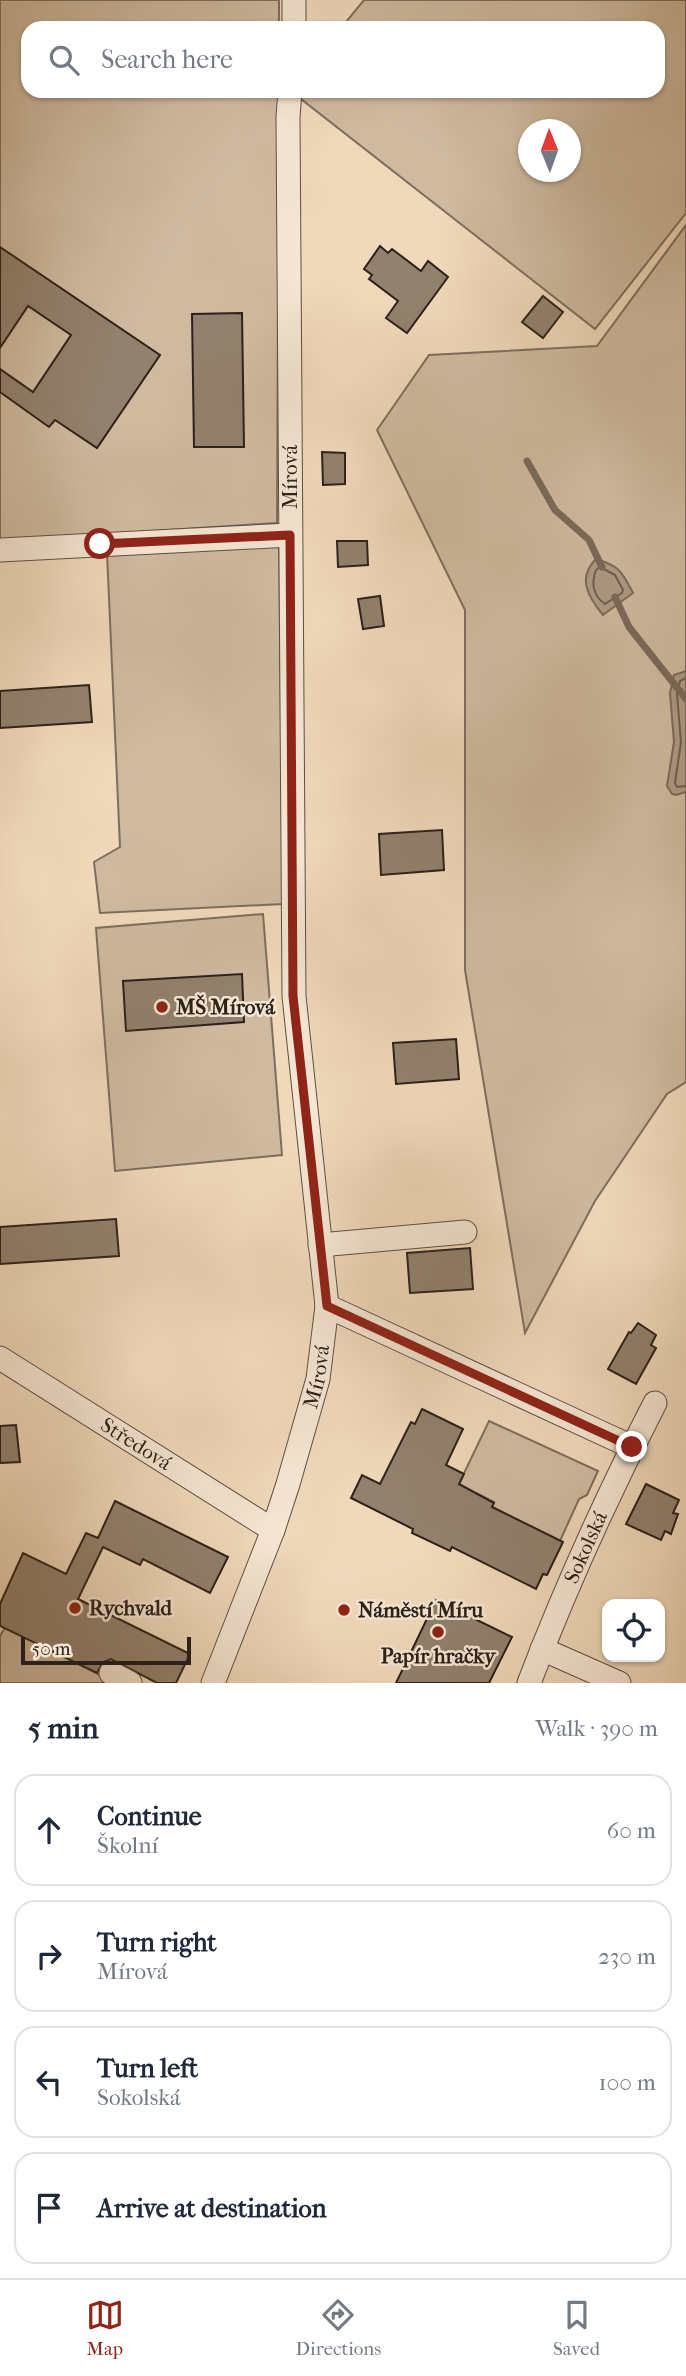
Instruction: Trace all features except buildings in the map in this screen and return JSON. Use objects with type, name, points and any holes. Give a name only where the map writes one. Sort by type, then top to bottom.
[{"type":"street","points":[[294,0],[294,21]]},
{"type":"street","name":"Mírová","points":[[218,1681],[273,1530],[318,1379],[327,1306],[293,996],[290,98]]},
{"type":"street","points":[[0,550],[290,535]]},
{"type":"street","points":[[320,1245],[465,1232]]},
{"type":"street","points":[[327,1306],[632,1447]]},
{"type":"street","name":"Středová","points":[[0,1358],[273,1530]]},
{"type":"street","name":"Sokolská","points":[[529,1683],[632,1447],[655,1403]]},
{"type":"street","points":[[542,1649],[619,1683]]},
{"type":"shaded area","points":[[0,0],[279,0],[279,21],[21,21],[21,98],[279,98],[277,523],[0,541]]},
{"type":"shaded area","points":[[364,0],[686,0],[686,213],[595,329],[301,99],[665,98],[665,21],[347,21]]},
{"type":"shaded area","points":[[686,225],[686,1082],[667,1094],[595,1201],[525,1333],[465,970],[465,610],[377,430],[429,355],[597,346]]},
{"type":"shaded area","points":[[279,542],[283,904],[100,913],[94,862],[120,847],[107,553]]},
{"type":"shaded area","points":[[263,914],[282,1155],[115,1171],[96,928]]},
{"type":"shaded area","points":[[489,1421],[598,1471],[587,1495],[579,1499],[560,1541],[492,1507],[494,1502],[478,1494],[456,1490]]},
{"type":"shaded area","points":[[18,1607],[34,1642],[100,1675],[130,1683],[0,1683],[0,1636]]},
{"type":"water","points":[[596,559],[619,571],[633,593],[603,615],[589,594],[586,580],[590,566]]},
{"type":"water","points":[[686,671],[686,792],[676,795],[672,794],[667,786],[674,742],[670,693],[674,675]]},
{"type":"waterway","points":[[527,461],[555,510],[589,540],[602,567]]},
{"type":"waterway","points":[[615,597],[629,627],[686,699]]},
{"type":"place","name":"MŠ Mírová","points":[[162,1007]]},
{"type":"place","name":"Rychvald","points":[[75,1608]]},
{"type":"place","name":"Náměstí Míru","points":[[344,1610]]},
{"type":"place","name":"Papír hračky","points":[[438,1632]]},
{"type":"route","points":[[100,544],[290,535],[293,996],[327,1306],[632,1447]]}]
